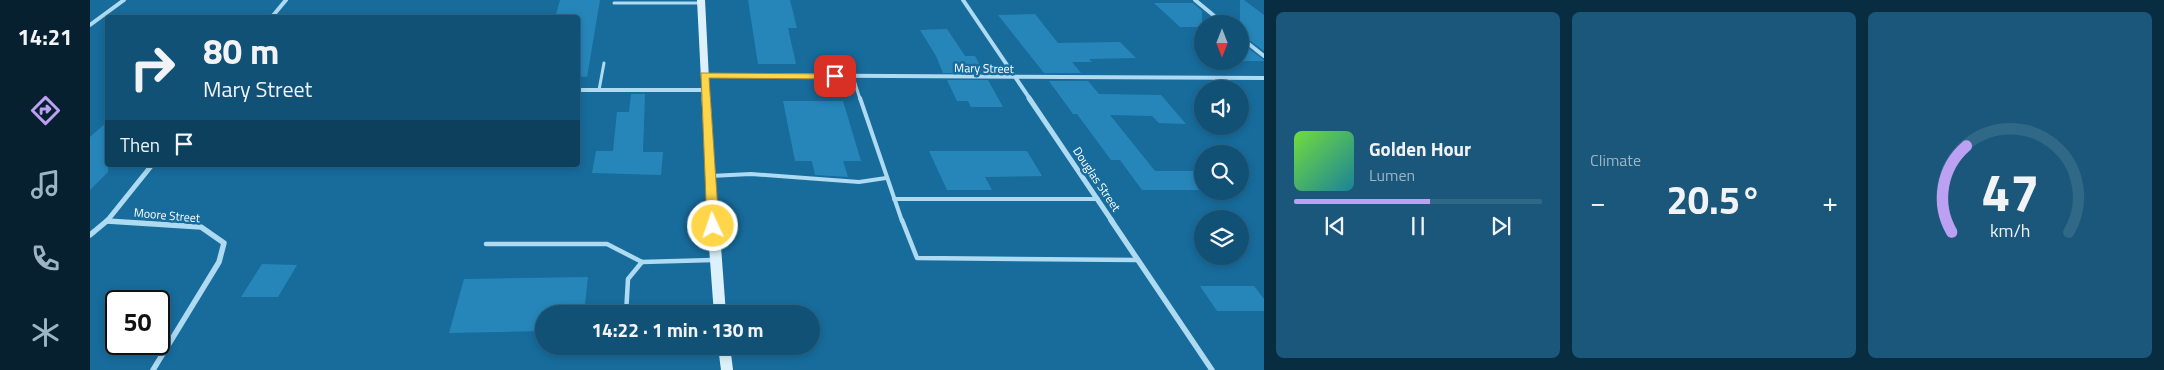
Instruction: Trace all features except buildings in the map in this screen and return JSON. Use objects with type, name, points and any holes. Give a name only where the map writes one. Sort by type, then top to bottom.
[{"type":"main road","points":[[701,2],[719,305]]},
{"type":"main road","points":[[725,355],[727,370]]},
{"type":"street","points":[[90,25],[124,0]]},
{"type":"street","points":[[274,15],[286,0]]},
{"type":"street","name":"Douglas Street","points":[[964,0],[1212,370]]},
{"type":"street","points":[[1195,0],[1213,15]]},
{"type":"street","points":[[1249,44],[1264,56]]},
{"type":"street","name":"Mary Street","points":[[704,75],[1264,78]]},
{"type":"street","points":[[580,90],[706,90]]},
{"type":"street","points":[[90,235],[107,221],[150,167]]},
{"type":"street","name":"Moore Street","points":[[107,221],[201,228],[224,243],[219,262],[153,370]]},
{"type":"lane","points":[[614,3],[701,2]]},
{"type":"lane","points":[[599,90],[604,63]]},
{"type":"lane","points":[[853,77],[886,178],[917,258],[1139,260]]},
{"type":"lane","points":[[710,176],[751,174],[858,182],[886,178]]},
{"type":"lane","points":[[894,199],[1098,200]]},
{"type":"lane","points":[[486,244],[608,244],[642,262],[715,260]]},
{"type":"lane","points":[[627,305],[628,279],[642,262]]},
{"type":"route","points":[[713,226],[704,75],[835,76]]}]
